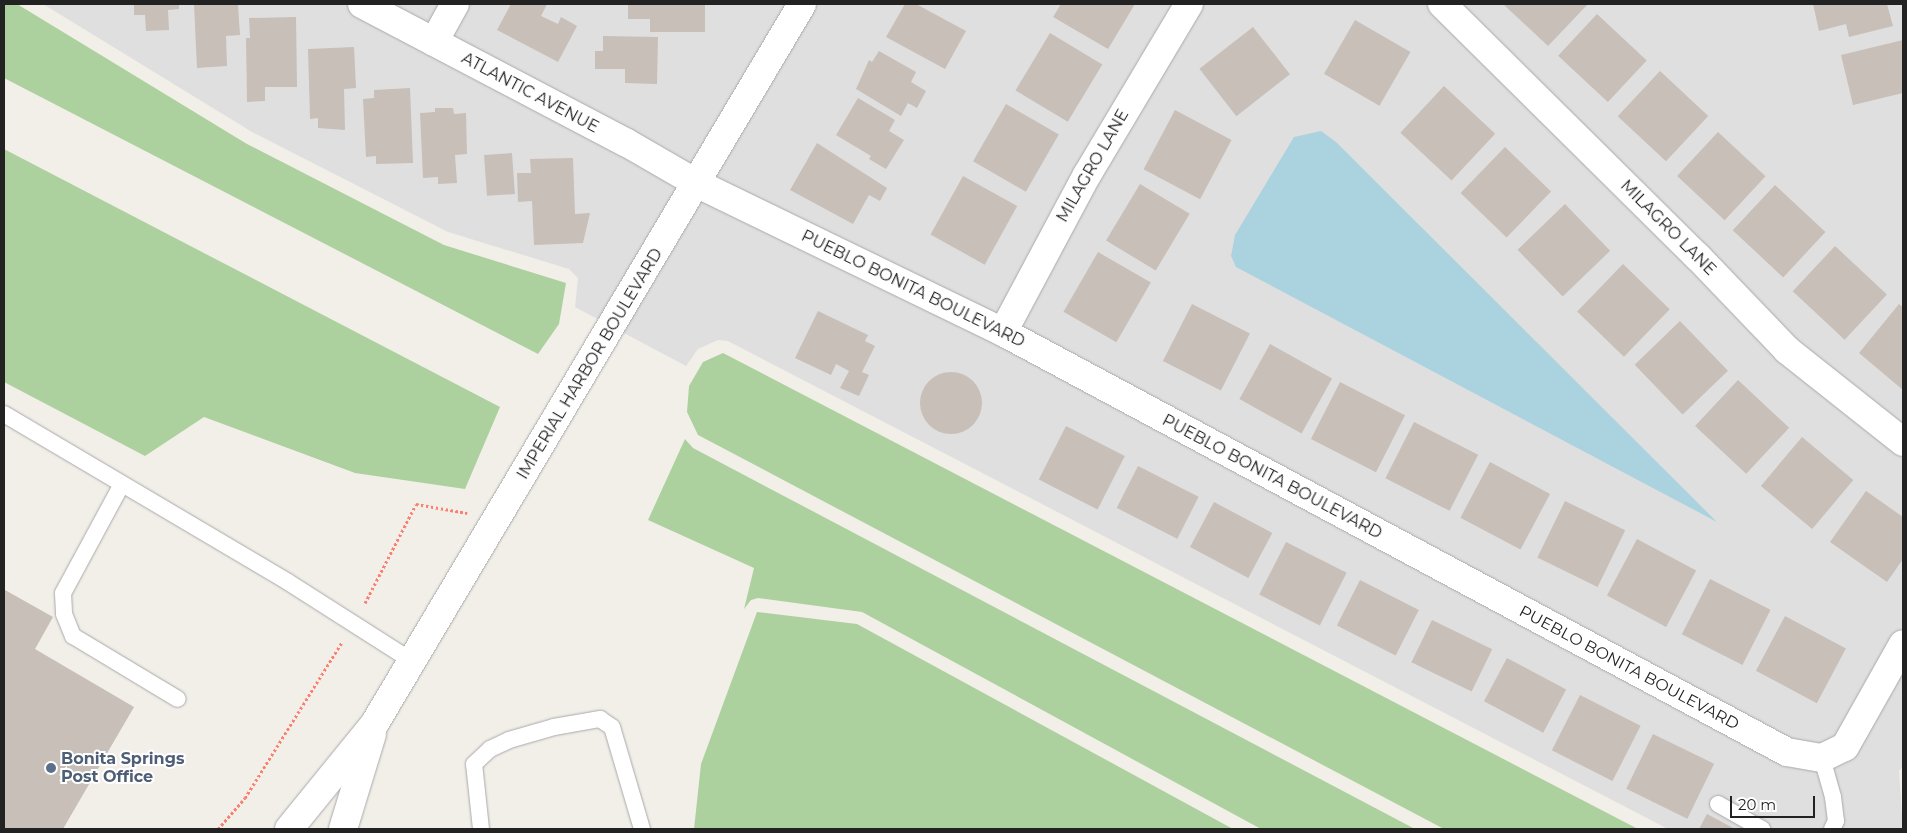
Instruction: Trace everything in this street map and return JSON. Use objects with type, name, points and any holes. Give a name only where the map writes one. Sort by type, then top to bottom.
[{"type":"street","name":"ATLANTIC AVENUE","points":[[362,4],[698,184]]},
{"type":"street","points":[[434,42],[455,4]]},
{"type":"street","name":"IMPERIAL HARBOR BOULEVARD","points":[[289,829],[375,723],[698,184],[802,4]]},
{"type":"street","name":"MILAGRO LANE","points":[[1004,332],[1087,175],[1188,4]]},
{"type":"street","name":"MILAGRO LANE","points":[[1442,4],[1696,256],[1787,350],[1903,442]]},
{"type":"street","name":"PUEBLO BONITA BOULEVARD","points":[[698,184],[1004,332],[1786,752],[1834,752]]},
{"type":"street","points":[[1834,752],[1903,644]]},
{"type":"street","name":"IMPERIAL HARBOR BOULEVARD","points":[[343,829],[375,723]]},
{"type":"lane","points":[[4,414],[288,582],[412,661]]},
{"type":"lane","points":[[122,484],[63,593],[64,614],[73,636],[178,699]]},
{"type":"lane","points":[[481,829],[474,764],[490,749],[509,740],[554,727],[600,719],[612,727],[642,829]]},
{"type":"lane","points":[[1832,829],[1836,821],[1833,797],[1834,752]]},
{"type":"lane","points":[[1718,804],[1762,829]]},
{"type":"path","points":[[365,603],[416,504],[474,514]]},
{"type":"path","points":[[218,829],[244,798],[344,639]]},
{"type":"shaded area","points":[[43,4],[1903,4],[1903,766],[1899,771],[1903,829],[1668,829],[728,341],[718,340],[698,349],[686,366],[575,307],[578,278],[569,269],[448,232],[252,132]]},
{"type":"green space","points":[[4,4],[17,4],[247,144],[444,245],[566,283],[559,324],[538,354],[4,78]]},
{"type":"green space","points":[[4,149],[500,407],[465,489],[355,473],[204,417],[145,456],[4,382]]},
{"type":"green space","points":[[723,353],[1638,829],[1444,829],[698,435],[687,412],[689,386],[703,362]]},
{"type":"green space","points":[[685,439],[693,448],[1415,829],[1261,829],[862,612],[758,598],[751,600],[744,609],[754,568],[648,520]]},
{"type":"green space","points":[[757,612],[857,624],[1233,829],[694,829],[701,764]]},
{"type":"water","points":[[1321,131],[1336,142],[1717,522],[1236,267],[1231,256],[1235,235],[1294,137]]},
{"type":"building","points":[[134,4],[179,4],[179,9],[168,10],[169,30],[146,31],[145,15],[134,15]]},
{"type":"building","points":[[194,4],[238,5],[240,35],[226,36],[227,66],[197,68]]},
{"type":"building","points":[[511,4],[547,4],[541,16],[558,24],[561,17],[577,26],[558,62],[497,30]]},
{"type":"building","points":[[628,4],[705,4],[705,32],[650,32],[650,19],[628,19]]},
{"type":"building","points":[[905,4],[916,4],[966,31],[945,69],[886,37]]},
{"type":"building","points":[[1061,4],[1135,4],[1108,49],[1053,17]]},
{"type":"building","points":[[1503,4],[1588,4],[1548,46]]},
{"type":"building","points":[[1813,4],[1887,4],[1893,26],[1849,37],[1846,24],[1819,31]]},
{"type":"building","points":[[1597,14],[1647,60],[1608,102],[1558,56]]},
{"type":"building","points":[[296,17],[297,87],[265,87],[265,101],[247,102],[246,38],[250,38],[249,18]]},
{"type":"building","points":[[1355,20],[1410,52],[1379,106],[1324,74]]},
{"type":"building","points":[[1253,27],[1290,74],[1236,116],[1199,69]]},
{"type":"building","points":[[1050,33],[1102,64],[1068,122],[1015,90]]},
{"type":"building","points":[[603,36],[658,37],[657,84],[625,83],[625,69],[595,69],[595,51],[603,51]]},
{"type":"building","points":[[1903,40],[1903,93],[1853,105],[1841,55]]},
{"type":"building","points":[[354,47],[356,88],[344,89],[345,130],[318,128],[318,118],[310,119],[308,49]]},
{"type":"building","points":[[879,51],[916,72],[911,82],[926,91],[917,108],[908,103],[901,116],[856,89],[869,60],[872,62]]},
{"type":"building","points":[[1660,71],[1708,116],[1666,161],[1618,116]]},
{"type":"building","points":[[1444,86],[1495,134],[1452,181],[1400,133]]},
{"type":"building","points":[[410,88],[413,163],[376,164],[376,156],[366,157],[363,99],[374,98],[374,90]]},
{"type":"building","points":[[858,98],[895,120],[889,131],[904,140],[886,169],[869,159],[871,156],[836,135]]},
{"type":"building","points":[[1006,104],[1059,134],[1026,192],[973,161]]},
{"type":"building","points":[[435,108],[453,108],[454,114],[466,113],[467,154],[455,155],[457,183],[438,184],[438,177],[423,178],[420,113],[435,112]]},
{"type":"building","points":[[1175,110],[1232,140],[1200,199],[1144,169]]},
{"type":"building","points":[[1718,132],[1766,176],[1725,220],[1677,176]]},
{"type":"building","points":[[817,143],[887,188],[880,201],[869,195],[853,224],[790,190]]},
{"type":"building","points":[[1505,147],[1551,191],[1507,237],[1461,193]]},
{"type":"building","points":[[512,153],[515,194],[487,196],[484,155]]},
{"type":"building","points":[[573,158],[575,214],[590,213],[583,243],[534,245],[532,201],[518,202],[517,173],[531,173],[530,159]]},
{"type":"building","points":[[963,176],[1017,206],[985,265],[931,235]]},
{"type":"building","points":[[1140,184],[1190,214],[1156,270],[1106,241]]},
{"type":"building","points":[[1775,185],[1825,232],[1783,277],[1733,230]]},
{"type":"building","points":[[1565,204],[1610,251],[1563,297],[1518,250]]},
{"type":"building","points":[[1835,246],[1887,294],[1845,340],[1793,291]]},
{"type":"building","points":[[1098,252],[1151,282],[1116,342],[1064,312]]},
{"type":"building","points":[[1623,264],[1670,309],[1624,357],[1577,311]]},
{"type":"building","points":[[1192,304],[1250,334],[1221,391],[1163,361]]},
{"type":"building","points":[[1899,304],[1903,307],[1903,390],[1859,353]]},
{"type":"building","points":[[818,311],[868,335],[865,341],[875,346],[862,372],[869,375],[859,396],[840,388],[849,371],[836,364],[831,375],[795,358]]},
{"type":"building","points":[[1680,321],[1728,371],[1683,414],[1635,365]]},
{"type":"building","points":[[1270,344],[1332,378],[1302,434],[1239,399]]},
{"type":"building","points":[[951,372],[963,374],[973,381],[980,391],[982,403],[980,415],[973,425],[963,432],[951,434],[939,432],[929,425],[922,415],[920,403],[922,391],[929,381],[939,374]]},
{"type":"building","points":[[1738,380],[1789,428],[1746,474],[1695,426]]},
{"type":"building","points":[[1340,382],[1405,415],[1376,472],[1311,439]]},
{"type":"building","points":[[1414,422],[1478,455],[1450,511],[1385,478]]},
{"type":"building","points":[[1066,426],[1125,456],[1098,509],[1039,479]]},
{"type":"building","points":[[1802,437],[1853,480],[1812,529],[1761,486]]},
{"type":"building","points":[[1490,462],[1550,494],[1520,550],[1460,518]]},
{"type":"building","points":[[1138,466],[1199,497],[1177,539],[1117,508]]},
{"type":"building","points":[[1866,491],[1903,517],[1903,559],[1887,582],[1830,542]]},
{"type":"building","points":[[1565,501],[1625,530],[1598,587],[1537,558]]},
{"type":"building","points":[[1214,502],[1272,533],[1248,578],[1190,547]]},
{"type":"building","points":[[1637,539],[1696,570],[1666,627],[1607,596]]},
{"type":"building","points":[[1286,542],[1347,573],[1320,625],[1259,595]]},
{"type":"building","points":[[1710,579],[1771,610],[1742,665],[1682,634]]},
{"type":"building","points":[[1360,580],[1419,610],[1396,655],[1337,625]]},
{"type":"building","name":"Bonita Springs Post Office","points":[[5,590],[53,617],[35,649],[134,707],[63,829],[4,829]]},
{"type":"building","points":[[1785,616],[1846,648],[1817,703],[1756,671]]},
{"type":"building","points":[[1432,620],[1492,649],[1472,692],[1411,662]]},
{"type":"building","points":[[1507,658],[1566,689],[1543,733],[1484,701]]},
{"type":"building","points":[[1580,695],[1641,726],[1612,781],[1552,750]]},
{"type":"building","points":[[1653,734],[1714,764],[1687,819],[1626,789]]},
{"type":"building","points":[[1707,814],[1735,829],[1699,829]]},
{"type":"place","name":"Bonita Springs Post Office","points":[[51,768]]}]
